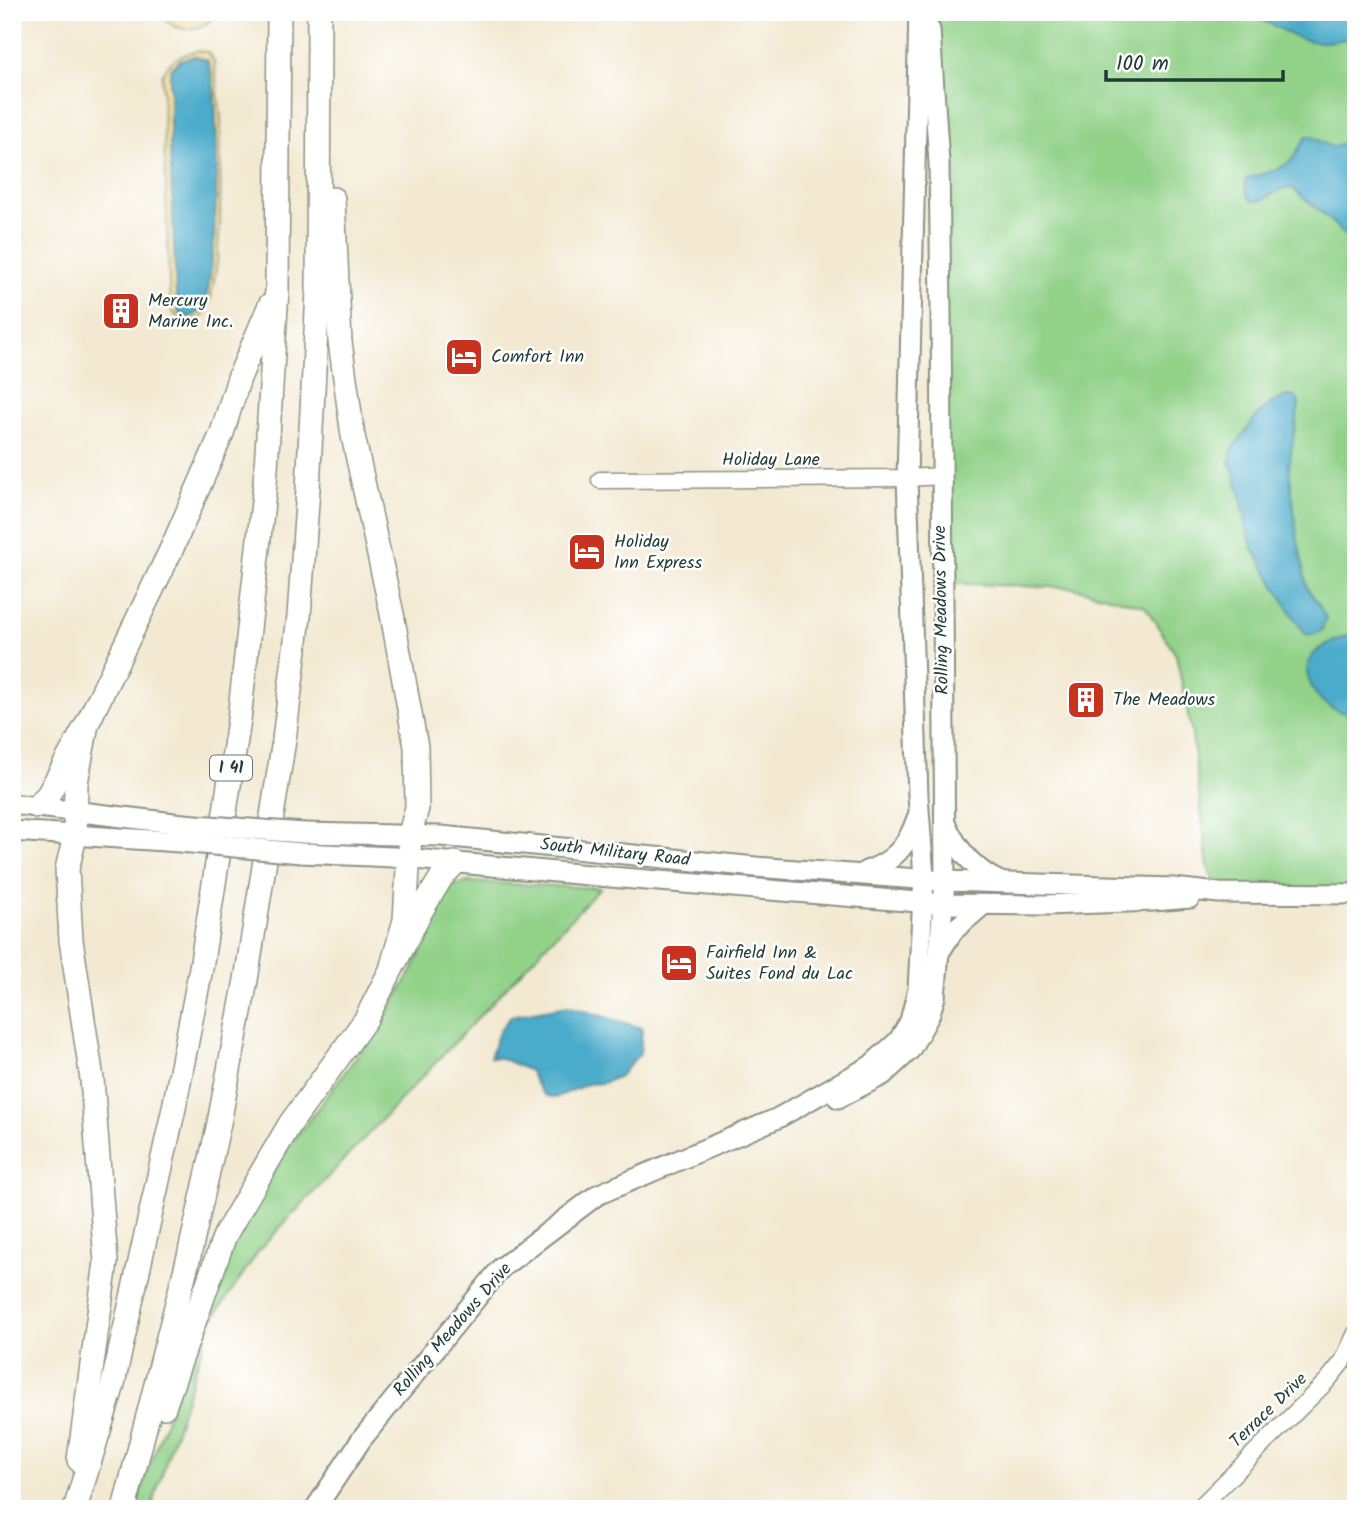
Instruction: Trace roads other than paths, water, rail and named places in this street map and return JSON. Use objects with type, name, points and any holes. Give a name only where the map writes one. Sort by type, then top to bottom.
[{"type":"highway","name":"I 41","points":[[74,1509],[111,1388],[174,1108],[201,968],[239,720],[253,610],[277,290],[279,12]]},
{"type":"highway","name":"I 41","points":[[125,1509],[189,1256],[219,1123],[246,980],[284,740],[299,616],[313,396],[318,291],[319,12]]},
{"type":"highway","points":[[320,41],[331,147],[342,355],[353,436],[392,614],[416,747],[417,808],[410,834],[405,920],[392,966]]},
{"type":"highway","points":[[37,806],[48,795],[128,642],[222,433],[239,378],[277,290]]},
{"type":"highway","points":[[74,1509],[106,1262],[92,1079],[71,940],[67,869],[75,837],[78,765],[87,724]]},
{"type":"highway","points":[[125,1509],[225,1235],[290,1124],[366,1019],[434,889],[455,863]]},
{"type":"main road","name":"Rolling Meadows Drive","points":[[778,1118],[870,1066],[899,1040],[910,1021],[918,989],[924,877],[919,813],[907,478],[919,12]]},
{"type":"main road","name":"Rolling Meadows Drive","points":[[315,1509],[370,1430],[501,1268],[597,1195],[778,1118],[842,1097],[883,1075],[920,1037],[929,1016],[935,996],[945,881],[939,163],[929,12]]},
{"type":"main road","name":"South Military Road","points":[[12,804],[76,811],[181,833],[301,853],[408,859],[943,904],[1154,901],[1219,893]]},
{"type":"main road","points":[[861,873],[882,866],[900,852],[911,836],[919,813]]},
{"type":"main road","points":[[944,821],[954,842],[967,858],[992,878],[1002,882]]},
{"type":"main road","name":"South Military Road","points":[[12,831],[75,837],[181,833],[410,834],[756,867],[924,877],[945,881],[1172,888],[1219,893],[1356,894]]},
{"type":"main road","points":[[939,954],[953,931],[983,905]]},
{"type":"street","name":"Holiday Lane","points":[[600,480],[941,476]]},
{"type":"street","name":"Terrace Drive","points":[[1198,1509],[1327,1381],[1348,1353],[1356,1333]]},
{"type":"water","points":[[1253,12],[1356,12],[1356,36],[1314,42],[1287,33]]},
{"type":"water","points":[[194,56],[207,60],[212,78],[217,142],[215,220],[209,286],[203,307],[188,318],[179,313],[176,294],[170,70],[180,60]]},
{"type":"water","points":[[1356,131],[1356,236],[1344,235],[1293,189],[1282,189],[1260,201],[1251,201],[1246,190],[1246,179],[1278,169],[1291,161],[1306,137],[1311,136],[1335,147]]},
{"type":"water","points":[[1286,396],[1296,397],[1299,404],[1289,465],[1297,535],[1307,588],[1326,618],[1322,630],[1314,635],[1306,634],[1296,621],[1253,548],[1240,491],[1230,462],[1232,450],[1255,418],[1270,404]]},
{"type":"water","points":[[1356,634],[1356,716],[1332,708],[1320,699],[1311,686],[1307,672],[1308,663],[1321,648]]},
{"type":"water","points":[[568,1006],[642,1028],[640,1053],[620,1076],[603,1083],[587,1084],[555,1098],[544,1095],[530,1071],[501,1058],[490,1057],[499,1032],[511,1016]]},
{"type":"place","name":"Mercury Marine Inc.","points":[[121,311]]},
{"type":"place","name":"Comfort Inn","points":[[464,357]]},
{"type":"place","name":"Holiday Inn Express","points":[[587,552]]},
{"type":"place","name":"The Meadows","points":[[1086,700]]},
{"type":"place","name":"Fairfield Inn & Suites Fond du Lac","points":[[679,963]]}]
